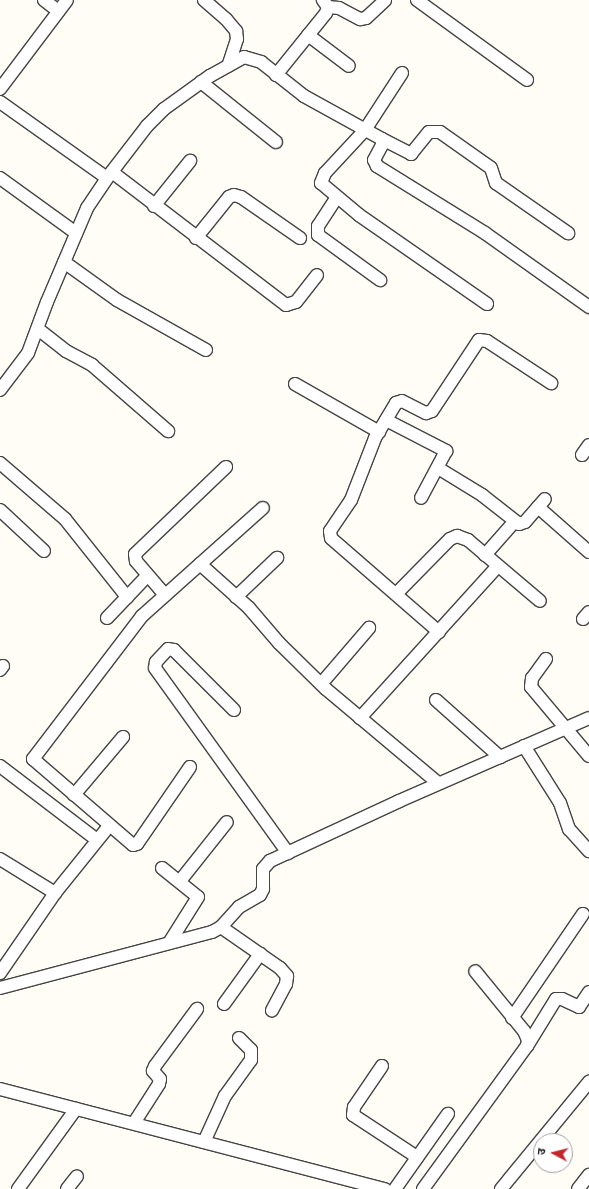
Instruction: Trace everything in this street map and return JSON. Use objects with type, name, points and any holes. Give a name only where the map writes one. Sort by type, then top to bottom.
[{"type":"street","points":[[44,0],[58,12]]},
{"type":"street","points":[[0,89],[66,0]]},
{"type":"street","points":[[204,0],[226,19],[236,31],[237,39],[228,66]]},
{"type":"street","points":[[276,75],[308,35],[325,3],[360,19],[366,18],[385,0]]},
{"type":"street","points":[[417,0],[527,80]]},
{"type":"street","points":[[308,35],[349,66]]},
{"type":"street","points":[[0,390],[28,353],[87,208],[110,175],[147,126],[167,106],[201,82],[228,66],[249,57],[261,62],[304,96],[382,140],[411,154],[430,132],[440,132],[491,168],[496,183],[568,233]]},
{"type":"street","points":[[402,73],[364,130],[321,179],[322,185],[487,304]]},
{"type":"street","points":[[201,82],[276,142]]},
{"type":"street","points":[[0,102],[154,206],[286,305],[296,302],[317,275]]},
{"type":"street","points":[[382,140],[383,143],[374,160],[377,166],[485,233],[589,307]]},
{"type":"street","points":[[154,206],[190,161]]},
{"type":"street","points":[[0,178],[76,233]]},
{"type":"street","points":[[196,238],[229,197],[234,195],[241,197],[300,238]]},
{"type":"street","points":[[337,197],[318,226],[318,235],[380,280]]},
{"type":"street","points":[[64,262],[117,300],[206,350]]},
{"type":"street","points":[[38,329],[66,351],[92,365],[168,430]]},
{"type":"street","points":[[439,632],[329,534],[351,500],[379,432],[399,401],[426,413],[432,411],[481,339],[551,383]]},
{"type":"street","points":[[295,384],[379,432]]},
{"type":"street","points":[[386,420],[444,449],[445,456],[421,498]]},
{"type":"street","points":[[0,463],[65,519],[127,597]]},
{"type":"street","points":[[165,595],[136,561],[137,551],[226,467]]},
{"type":"street","points":[[438,468],[482,495],[515,521],[523,524],[542,503],[589,552]]},
{"type":"street","points":[[190,767],[137,844],[132,845],[34,762],[34,756],[142,616],[262,508]]},
{"type":"street","points":[[0,510],[44,551]]},
{"type":"street","points":[[486,555],[515,521]]},
{"type":"street","points":[[396,594],[453,537],[468,540],[540,601]]},
{"type":"street","points":[[236,596],[277,558]]},
{"type":"street","points":[[200,564],[236,596],[321,684],[438,784]]},
{"type":"street","points":[[360,718],[498,566]]},
{"type":"street","points":[[107,618],[148,575]]},
{"type":"street","points":[[321,684],[369,628]]},
{"type":"street","points":[[234,710],[174,650],[168,649],[156,662],[155,668],[288,852]]},
{"type":"street","points":[[546,659],[532,678],[530,685],[589,756]]},
{"type":"street","points":[[436,700],[500,757]]},
{"type":"street","points":[[0,988],[212,932],[221,927],[239,907],[262,892],[263,869],[267,863],[438,784],[589,718]]},
{"type":"street","points":[[74,795],[123,737]]},
{"type":"street","points":[[524,746],[560,803],[569,830],[589,851]]},
{"type":"street","points":[[0,766],[97,840]]},
{"type":"street","points":[[180,881],[227,822]]},
{"type":"street","points":[[0,973],[55,893],[109,826]]},
{"type":"street","points":[[0,859],[55,893]]},
{"type":"street","points":[[162,868],[197,894],[198,899],[169,943]]},
{"type":"street","points":[[512,1018],[583,914]]},
{"type":"street","points":[[221,927],[260,954],[287,976],[286,984],[272,1010]]},
{"type":"street","points":[[224,1004],[260,954]]},
{"type":"street","points":[[475,971],[526,1036],[527,1046]]},
{"type":"street","points":[[423,1189],[527,1046],[556,999],[562,999],[579,1007],[589,992]]},
{"type":"street","points":[[134,1123],[159,1084],[160,1078],[153,1071],[155,1066],[197,1009]]},
{"type":"street","points":[[204,1142],[225,1096],[251,1060],[251,1050],[239,1038]]},
{"type":"street","points":[[382,1066],[354,1107],[353,1115],[417,1157]]},
{"type":"street","points":[[501,1189],[589,1082]]},
{"type":"street","points":[[0,1088],[385,1189]]},
{"type":"street","points":[[18,1189],[76,1108]]},
{"type":"street","points":[[395,1189],[448,1114]]},
{"type":"street","points":[[578,1189],[589,1175]]},
{"type":"street","points":[[67,1189],[77,1176]]}]
